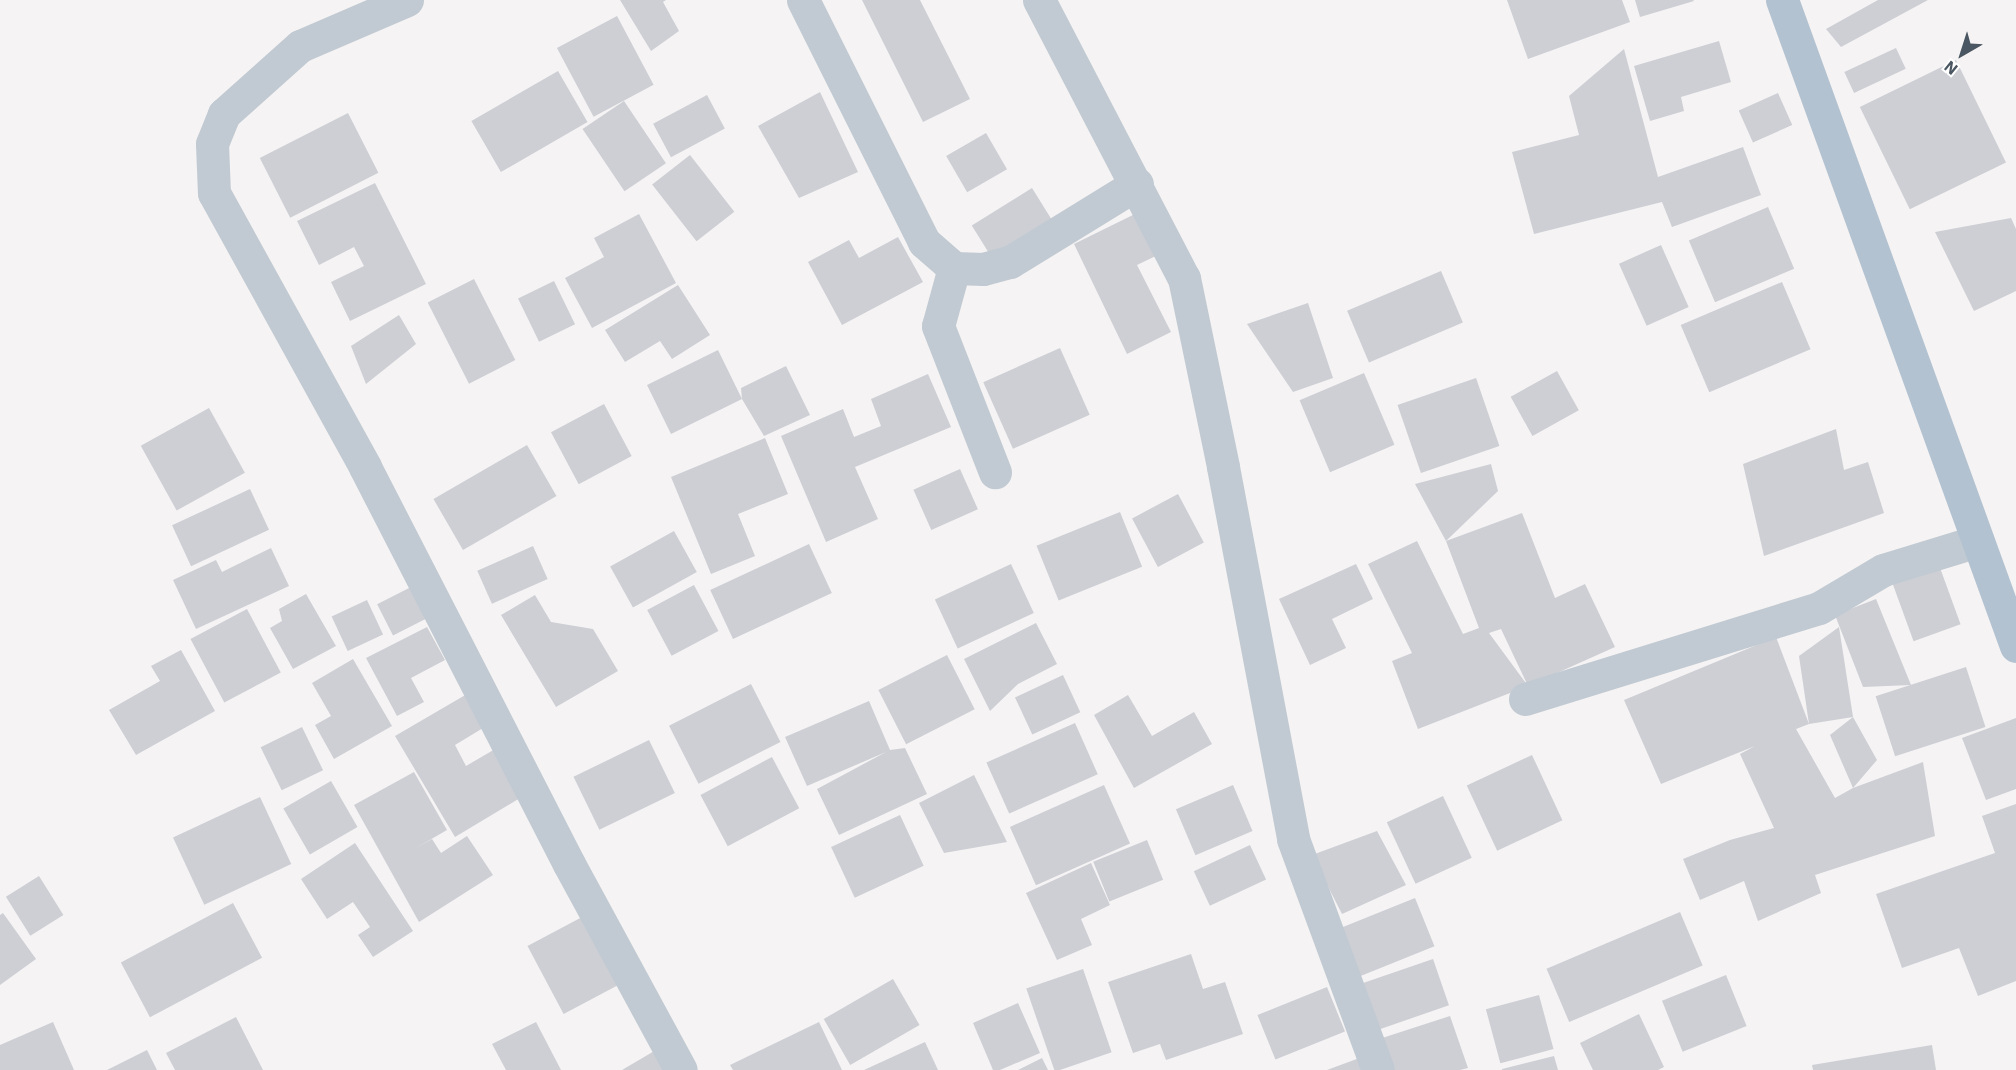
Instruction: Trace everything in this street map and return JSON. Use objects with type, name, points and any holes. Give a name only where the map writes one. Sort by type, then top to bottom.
[{"type":"main road","points":[[1782,0],[2016,646]]},
{"type":"street","points":[[406,0],[300,46],[224,114],[212,144],[214,193],[365,466],[570,864],[681,1070]]},
{"type":"street","points":[[803,0],[924,242],[954,268],[983,269],[1010,262],[1137,184]]},
{"type":"street","points":[[1039,0],[1184,278],[1223,467],[1293,839],[1378,1070]]},
{"type":"street","points":[[954,268],[938,326],[995,472]]},
{"type":"street","points":[[1525,699],[1819,608],[1857,583],[1883,570],[1978,541]]},
{"type":"building","points":[[620,0],[666,0],[663,2],[679,31],[651,51]]},
{"type":"building","points":[[862,0],[920,0],[970,99],[923,122]]},
{"type":"building","points":[[1507,0],[1622,0],[1630,22],[1528,59]]},
{"type":"building","points":[[1635,0],[1693,0],[1694,1],[1640,17]]},
{"type":"building","points":[[1878,0],[1928,0],[1841,47],[1826,29]]},
{"type":"building","points":[[617,16],[654,85],[594,117],[557,48]]},
{"type":"building","points":[[1719,41],[1731,82],[1681,97],[1684,111],[1650,121],[1634,66]]},
{"type":"building","points":[[1896,48],[1906,69],[1854,93],[1844,72]]},
{"type":"building","points":[[1624,49],[1658,177],[1743,147],[1761,195],[1672,227],[1662,202],[1534,234],[1512,152],[1579,135],[1569,96]]},
{"type":"building","points":[[1956,60],[2006,162],[1910,209],[1860,107]]},
{"type":"building","points":[[558,71],[588,122],[501,172],[471,121]]},
{"type":"building","points":[[820,92],[858,172],[799,198],[758,126]]},
{"type":"building","points":[[1778,93],[1792,125],[1753,142],[1739,110]]},
{"type":"building","points":[[707,95],[725,129],[671,157],[653,124]]},
{"type":"building","points":[[624,101],[666,163],[624,191],[583,129]]},
{"type":"building","points":[[348,113],[378,173],[290,218],[260,158]]},
{"type":"building","points":[[986,133],[1007,169],[967,192],[946,156]]},
{"type":"building","points":[[690,155],[734,212],[697,241],[652,185]]},
{"type":"building","points":[[375,183],[426,284],[350,321],[331,282],[364,266],[354,247],[319,265],[297,221]]},
{"type":"building","points":[[1032,188],[1053,222],[993,260],[972,226]]},
{"type":"building","points":[[1768,207],[1794,269],[1715,302],[1689,241]]},
{"type":"building","points":[[1141,211],[1162,253],[1137,265],[1171,332],[1127,354],[1074,244]]},
{"type":"building","points":[[639,214],[676,283],[592,328],[565,278],[604,257],[594,238]]},
{"type":"building","points":[[2011,218],[2016,229],[2016,291],[1974,311],[1935,232]]},
{"type":"building","points":[[898,237],[923,282],[842,325],[808,262],[849,240],[859,258]]},
{"type":"building","points":[[1661,245],[1689,307],[1647,326],[1619,264]]},
{"type":"building","points":[[1441,271],[1463,323],[1369,362],[1347,311]]},
{"type":"building","points":[[474,279],[515,360],[469,384],[428,303]]},
{"type":"building","points":[[554,281],[575,324],[539,342],[518,299]]},
{"type":"building","points":[[1782,282],[1811,349],[1709,392],[1681,325]]},
{"type":"building","points":[[678,285],[710,335],[672,359],[660,341],[625,362],[605,330]]},
{"type":"building","points":[[1308,303],[1333,378],[1293,392],[1247,324]]},
{"type":"building","points":[[399,315],[416,344],[366,384],[351,346]]},
{"type":"building","points":[[1060,348],[1090,415],[1013,449],[983,382]]},
{"type":"building","points":[[718,350],[742,399],[671,434],[647,385]]},
{"type":"building","points":[[786,366],[810,415],[764,436],[742,399],[741,388]]},
{"type":"building","points":[[1557,371],[1579,410],[1532,436],[1511,397]]},
{"type":"building","points":[[1364,373],[1394,445],[1330,472],[1300,400]]},
{"type":"building","points":[[928,374],[951,427],[855,467],[878,519],[826,542],[781,436],[843,409],[854,437],[881,426],[871,399]]},
{"type":"building","points":[[1476,378],[1499,446],[1421,473],[1398,405]]},
{"type":"building","points":[[604,404],[632,456],[579,484],[551,432]]},
{"type":"building","points":[[209,408],[245,473],[177,511],[141,446]]},
{"type":"building","points":[[1836,429],[1844,470],[1868,462],[1884,513],[1764,556],[1743,464]]},
{"type":"building","points":[[765,438],[788,494],[738,514],[755,556],[711,574],[671,477]]},
{"type":"building","points":[[527,445],[556,496],[463,550],[433,499]]},
{"type":"building","points":[[1491,464],[1498,491],[1446,541],[1415,484]]},
{"type":"building","points":[[960,469],[978,509],[931,530],[913,490]]},
{"type":"building","points":[[250,489],[269,530],[191,566],[172,525]]},
{"type":"building","points":[[1178,494],[1204,543],[1158,567],[1132,518]]},
{"type":"building","points":[[1120,512],[1142,567],[1059,600],[1037,546]]},
{"type":"building","points":[[1522,513],[1555,598],[1585,584],[1615,647],[1528,686],[1418,729],[1392,661],[1412,653],[1368,564],[1417,541],[1463,634],[1479,628],[1446,541]],"holes":[[[1501,629],[1528,686],[1489,633]]]},
{"type":"building","points":[[674,531],[697,572],[633,607],[610,566]]},
{"type":"building","points":[[809,544],[832,593],[733,639],[710,590]]},
{"type":"building","points":[[533,546],[548,579],[492,604],[477,571]]},
{"type":"building","points":[[271,548],[289,586],[196,629],[173,580],[216,560],[222,572]]},
{"type":"building","points":[[1011,564],[1034,613],[958,648],[935,599]]},
{"type":"building","points":[[1356,564],[1373,599],[1332,619],[1346,648],[1310,665],[1279,599]]},
{"type":"building","points":[[1939,565],[1961,624],[1914,641],[1892,582]]},
{"type":"building","points":[[694,585],[718,631],[672,656],[647,610]]},
{"type":"building","points":[[411,587],[427,618],[393,635],[377,604]]},
{"type":"building","points":[[306,594],[336,646],[293,669],[270,628],[282,621],[279,609]]},
{"type":"building","points":[[535,595],[551,622],[593,629],[618,671],[556,707],[501,615]]},
{"type":"building","points":[[1876,599],[1911,685],[1863,687],[1835,615]]},
{"type":"building","points":[[367,600],[383,634],[348,651],[332,616]]},
{"type":"building","points":[[247,609],[281,673],[224,703],[190,639]]},
{"type":"building","points":[[1036,623],[1057,664],[1018,684],[990,711],[964,659]]},
{"type":"building","points":[[427,627],[445,660],[411,678],[424,702],[397,716],[366,658]]},
{"type":"building","points":[[1839,627],[1853,717],[1809,724],[1799,656]]},
{"type":"building","points":[[1776,637],[1809,724],[1796,729],[1835,798],[1853,788],[1923,762],[1935,836],[1815,875],[1821,893],[1758,921],[1744,881],[1700,900],[1683,859],[1730,840],[1774,828],[1740,754],[1755,746],[1661,784],[1624,700]]},
{"type":"building","points":[[181,650],[215,711],[136,755],[109,710],[160,681],[151,666]]},
{"type":"building","points":[[947,655],[975,709],[906,744],[878,690]]},
{"type":"building","points":[[353,659],[392,726],[334,759],[315,725],[331,716],[312,683]]},
{"type":"building","points":[[1966,667],[1985,727],[1895,756],[1876,696]]},
{"type":"building","points":[[1063,675],[1080,712],[1032,735],[1015,697]]},
{"type":"building","points":[[751,684],[781,742],[699,784],[669,726]]},
{"type":"building","points":[[479,687],[488,725],[455,745],[466,766],[502,745],[530,792],[455,837],[395,736]]},
{"type":"building","points":[[1128,695],[1152,736],[1194,712],[1212,744],[1134,788],[1094,715]]},
{"type":"building","points":[[869,701],[890,750],[905,748],[927,794],[839,835],[817,789],[886,752],[807,786],[785,737]]},
{"type":"building","points":[[1853,717],[1877,760],[1853,788],[1830,735]]},
{"type":"building","points":[[2016,718],[2016,789],[1986,800],[1962,738]]},
{"type":"building","points":[[1075,723],[1098,774],[1009,814],[986,762]]},
{"type":"building","points":[[302,727],[323,770],[282,790],[261,747]]},
{"type":"building","points":[[649,740],[675,793],[599,830],[574,777]]},
{"type":"building","points":[[1532,755],[1562,820],[1497,851],[1467,785]]},
{"type":"building","points":[[772,757],[799,808],[728,846],[700,795]]},
{"type":"building","points":[[414,772],[447,830],[414,849],[432,839],[441,853],[467,836],[493,875],[419,922],[354,805]]},
{"type":"building","points":[[974,775],[1007,842],[944,853],[919,803]]},
{"type":"building","points":[[331,781],[358,827],[310,854],[283,808]]},
{"type":"building","points":[[1104,785],[1130,843],[1036,885],[1010,827]]},
{"type":"building","points":[[1233,785],[1253,831],[1195,855],[1176,809]]},
{"type":"building","points":[[1443,796],[1472,858],[1416,884],[1387,822]]},
{"type":"building","points":[[260,797],[291,864],[204,905],[173,838]]},
{"type":"building","points":[[2016,804],[2016,981],[1978,996],[1959,948],[1902,968],[1876,894],[1995,853],[1982,816]]},
{"type":"building","points":[[900,815],[924,866],[855,898],[831,847]]},
{"type":"building","points":[[1377,831],[1406,885],[1342,914],[1312,855]]},
{"type":"building","points":[[1147,840],[1163,880],[1109,902],[1093,862]]},
{"type":"building","points":[[355,843],[413,931],[373,957],[358,935],[370,927],[353,902],[327,919],[301,879]]},
{"type":"building","points":[[1250,845],[1266,879],[1210,906],[1194,871]]},
{"type":"building","points":[[1091,863],[1110,905],[1081,919],[1092,945],[1057,960],[1026,893]]},
{"type":"building","points":[[39,876],[63,915],[30,936],[6,897]]},
{"type":"building","points":[[1415,898],[1434,946],[1356,978],[1336,930]]},
{"type":"building","points":[[233,903],[262,958],[150,1017],[121,963]]},
{"type":"building","points":[[1680,912],[1703,965],[1569,1022],[1547,969]]},
{"type":"building","points":[[3,913],[36,959],[0,985],[0,915]]},
{"type":"building","points":[[584,916],[620,984],[564,1014],[527,946]]},
{"type":"building","points":[[1191,954],[1203,989],[1225,982],[1243,1034],[1166,1060],[1160,1044],[1133,1053],[1108,982]]},
{"type":"building","points":[[1433,959],[1449,1005],[1376,1030],[1360,984]]},
{"type":"building","points":[[1083,969],[1112,1052],[1054,1070],[1026,989]]},
{"type":"building","points":[[1726,975],[1747,1026],[1683,1052],[1662,1001]]},
{"type":"building","points":[[893,979],[920,1025],[850,1065],[824,1019]]},
{"type":"building","points":[[1327,987],[1345,1032],[1275,1060],[1257,1015]]},
{"type":"building","points":[[1539,995],[1553,1049],[1500,1063],[1486,1009]]},
{"type":"building","points":[[1018,1003],[1040,1053],[1000,1070],[993,1070],[973,1023]]},
{"type":"building","points":[[1639,1014],[1664,1067],[1658,1070],[1593,1070],[1580,1043]]},
{"type":"building","points":[[1450,1016],[1468,1068],[1460,1070],[1383,1070],[1373,1041]]},
{"type":"building","points":[[236,1017],[263,1070],[175,1070],[166,1053]]},
{"type":"building","points":[[53,1022],[74,1070],[0,1070],[0,1045]]},
{"type":"building","points":[[536,1022],[561,1070],[506,1070],[492,1044]]},
{"type":"building","points":[[819,1022],[842,1070],[733,1070],[730,1065]]},
{"type":"building","points":[[925,1042],[938,1070],[864,1070]]},
{"type":"building","points":[[1932,1045],[1936,1070],[1813,1070],[1812,1065]]},
{"type":"building","points":[[147,1050],[157,1070],[107,1070]]},
{"type":"building","points":[[656,1050],[668,1070],[622,1070]]},
{"type":"building","points":[[1554,1056],[1558,1070],[1502,1070],[1502,1069]]},
{"type":"building","points":[[1362,1057],[1366,1070],[1327,1070]]},
{"type":"building","points":[[1042,1058],[1048,1070],[1018,1070]]}]
